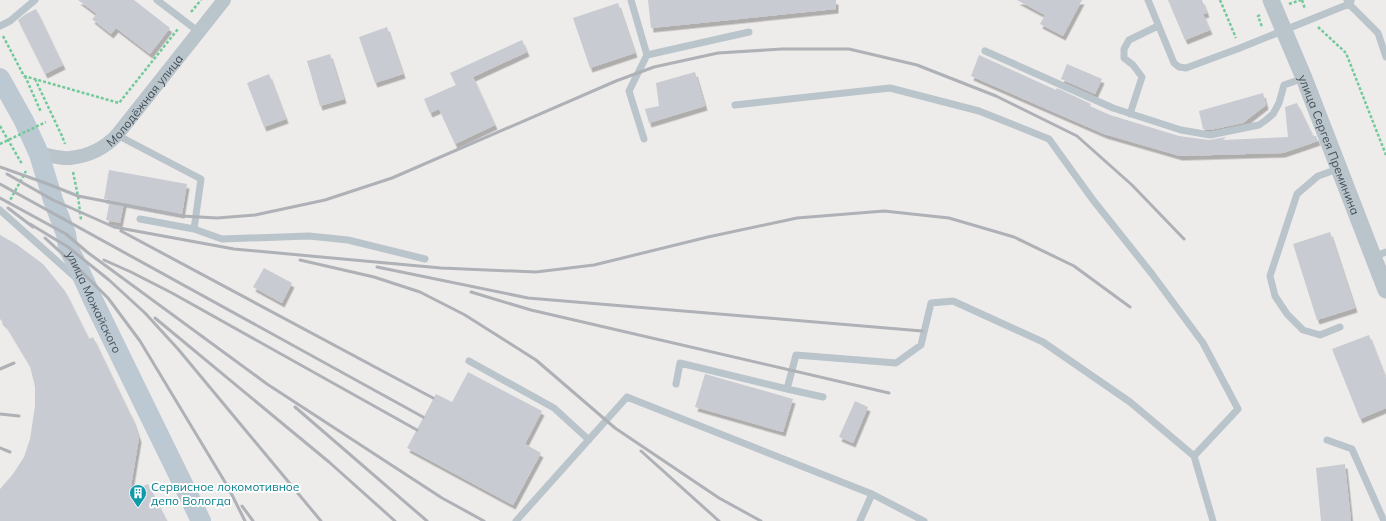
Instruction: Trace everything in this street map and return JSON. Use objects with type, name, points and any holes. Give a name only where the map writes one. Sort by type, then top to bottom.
[{"type":"main road","name":"улица Можайского","points":[[0,78],[24,120],[39,154],[53,200],[66,234],[68,247],[201,521]]},
{"type":"street","name":"Молодёжная улица","points":[[39,154],[69,158],[100,149],[106,145],[117,135],[224,0]]},
{"type":"street","name":"улица Сергея Преминина","points":[[1271,0],[1304,78],[1339,169],[1379,254],[1386,290]]},
{"type":"lane","points":[[0,26],[10,21],[35,0]]},
{"type":"lane","points":[[157,0],[199,32]]},
{"type":"lane","points":[[631,0],[647,55],[629,91],[644,139]]},
{"type":"lane","points":[[1148,0],[1174,63],[1179,67],[1186,68],[1240,48],[1349,1],[1378,33],[1386,56]]},
{"type":"lane","points":[[1130,114],[1142,77],[1133,65],[1124,58],[1124,49],[1129,40],[1158,26]]},
{"type":"lane","points":[[647,55],[749,32]]},
{"type":"lane","points":[[985,51],[1113,108],[1181,130],[1210,135],[1258,125],[1273,114],[1279,103],[1284,86],[1304,78]]},
{"type":"lane","points":[[735,105],[890,88],[979,111],[1049,139],[1093,200],[1152,274],[1203,343],[1238,409],[1194,456]]},
{"type":"lane","points":[[117,135],[201,179],[194,229]]},
{"type":"lane","points":[[1339,169],[1318,176],[1297,194],[1270,276],[1275,296],[1287,314],[1302,330],[1320,335],[1340,327]]},
{"type":"lane","points":[[0,210],[87,287]]},
{"type":"lane","points":[[140,219],[194,229],[222,239],[309,236],[348,240],[425,259]]},
{"type":"lane","points":[[787,389],[796,355],[896,363],[920,346],[931,303],[953,301],[1044,342],[1130,402],[1194,456],[1213,521]]},
{"type":"lane","points":[[469,361],[554,408],[589,440]]},
{"type":"lane","points":[[676,384],[680,363],[823,397]]},
{"type":"lane","points":[[516,521],[627,397],[872,494],[924,521]]},
{"type":"lane","points":[[1327,440],[1352,449],[1384,521]]},
{"type":"lane","points":[[860,521],[872,494]]},
{"type":"path","points":[[24,76],[119,103],[200,0]]},
{"type":"path","points":[[1220,0],[1240,48]]},
{"type":"path","points":[[1302,0],[1309,19],[1346,53],[1386,155]]},
{"type":"path","points":[[0,30],[43,115]]},
{"type":"path","points":[[35,79],[62,136],[78,196],[82,224]]},
{"type":"path","points":[[0,144],[46,122]]},
{"type":"building","points":[[78,0],[134,0],[170,28],[150,54],[116,28],[111,34],[92,19],[97,14]]},
{"type":"building","points":[[648,0],[836,0],[836,9],[651,28]]},
{"type":"building","points":[[1017,0],[1082,0],[1063,36],[1040,24],[1045,15]]},
{"type":"building","points":[[1168,0],[1202,0],[1207,13],[1203,14],[1210,30],[1185,40]]},
{"type":"building","points":[[618,3],[635,53],[590,68],[573,18]]},
{"type":"building","points":[[36,9],[63,65],[45,74],[18,20]]},
{"type":"building","points":[[387,27],[403,74],[375,83],[359,37]]},
{"type":"building","points":[[522,40],[527,52],[473,77],[495,125],[455,144],[439,109],[430,113],[424,99],[456,85],[450,73]]},
{"type":"building","points":[[330,54],[344,99],[320,106],[307,61]]},
{"type":"building","points":[[979,55],[1056,90],[1057,88],[1110,115],[1179,136],[1209,140],[1226,137],[1223,140],[1288,137],[1285,107],[1297,103],[1313,136],[1316,136],[1318,141],[1283,153],[1180,156],[1104,134],[971,76]]},
{"type":"building","points":[[1067,64],[1102,79],[1095,94],[1061,79]]},
{"type":"building","points":[[695,72],[705,106],[649,123],[645,109],[659,106],[656,83]]},
{"type":"building","points":[[269,74],[286,119],[264,127],[247,83]]},
{"type":"building","points":[[1263,93],[1266,105],[1243,123],[1210,130],[1203,129],[1199,111]]},
{"type":"building","points":[[109,170],[187,184],[182,214],[124,203],[120,223],[106,220],[110,200],[104,199]]},
{"type":"building","points":[[1330,232],[1355,308],[1317,320],[1293,244]]},
{"type":"building","points":[[0,235],[16,244],[43,264],[65,291],[89,339],[93,337],[133,420],[139,438],[130,492],[148,484],[167,521],[0,521],[0,489],[13,474],[24,457],[30,439],[35,406],[35,387],[30,366],[6,326],[0,319]]},
{"type":"building","points":[[264,268],[292,283],[282,303],[253,287]]},
{"type":"building","points":[[1369,335],[1386,379],[1386,408],[1360,419],[1332,349]]},
{"type":"building","points":[[468,372],[542,411],[525,444],[541,453],[513,505],[407,448],[436,394],[452,402]]},
{"type":"building","points":[[705,374],[793,399],[783,432],[695,407]]},
{"type":"building","points":[[855,401],[868,407],[853,443],[839,437]]},
{"type":"building","points":[[1345,464],[1351,521],[1321,521],[1316,468]]},
{"type":"railway","points":[[0,167],[78,196],[182,216],[217,218],[255,215],[325,200],[392,178],[616,81],[654,67],[718,53],[782,49],[849,49],[917,65],[996,96],[1077,136],[1132,185],[1184,239]]},
{"type":"railway","points":[[7,174],[53,200],[114,227],[234,249],[441,268],[536,272],[594,265],[708,237],[797,218],[884,211],[949,218],[1014,237],[1074,266],[1130,307]]},
{"type":"railway","points":[[0,184],[423,417]]},
{"type":"railway","points":[[0,198],[66,234],[87,252],[267,384],[442,498],[484,521]]},
{"type":"railway","points":[[8,208],[33,227]]},
{"type":"railway","points":[[30,224],[68,247],[109,280],[145,313],[178,349],[321,521]]},
{"type":"railway","points":[[121,231],[433,398]]},
{"type":"railway","points":[[45,238],[108,298],[140,341],[228,487],[245,521]]},
{"type":"railway","points":[[104,260],[172,293],[417,430]]},
{"type":"railway","points":[[300,260],[374,277],[420,292],[465,315],[536,360],[615,428],[719,498],[761,521]]},
{"type":"railway","points":[[377,267],[528,298],[922,331]]},
{"type":"railway","points":[[471,292],[531,310],[889,393]]},
{"type":"railway","points":[[155,318],[329,462],[395,521]]},
{"type":"railway","points":[[0,369],[14,363]]},
{"type":"railway","points":[[295,407],[427,521]]},
{"type":"railway","points":[[0,414],[19,416]]},
{"type":"railway","points":[[0,448],[10,452]]},
{"type":"railway","points":[[641,451],[719,521]]},
{"type":"railway","points":[[242,506],[253,521]]},
{"type":"place","name":"Сервисное локомотивное депо Вологда","points":[[138,508]]}]
